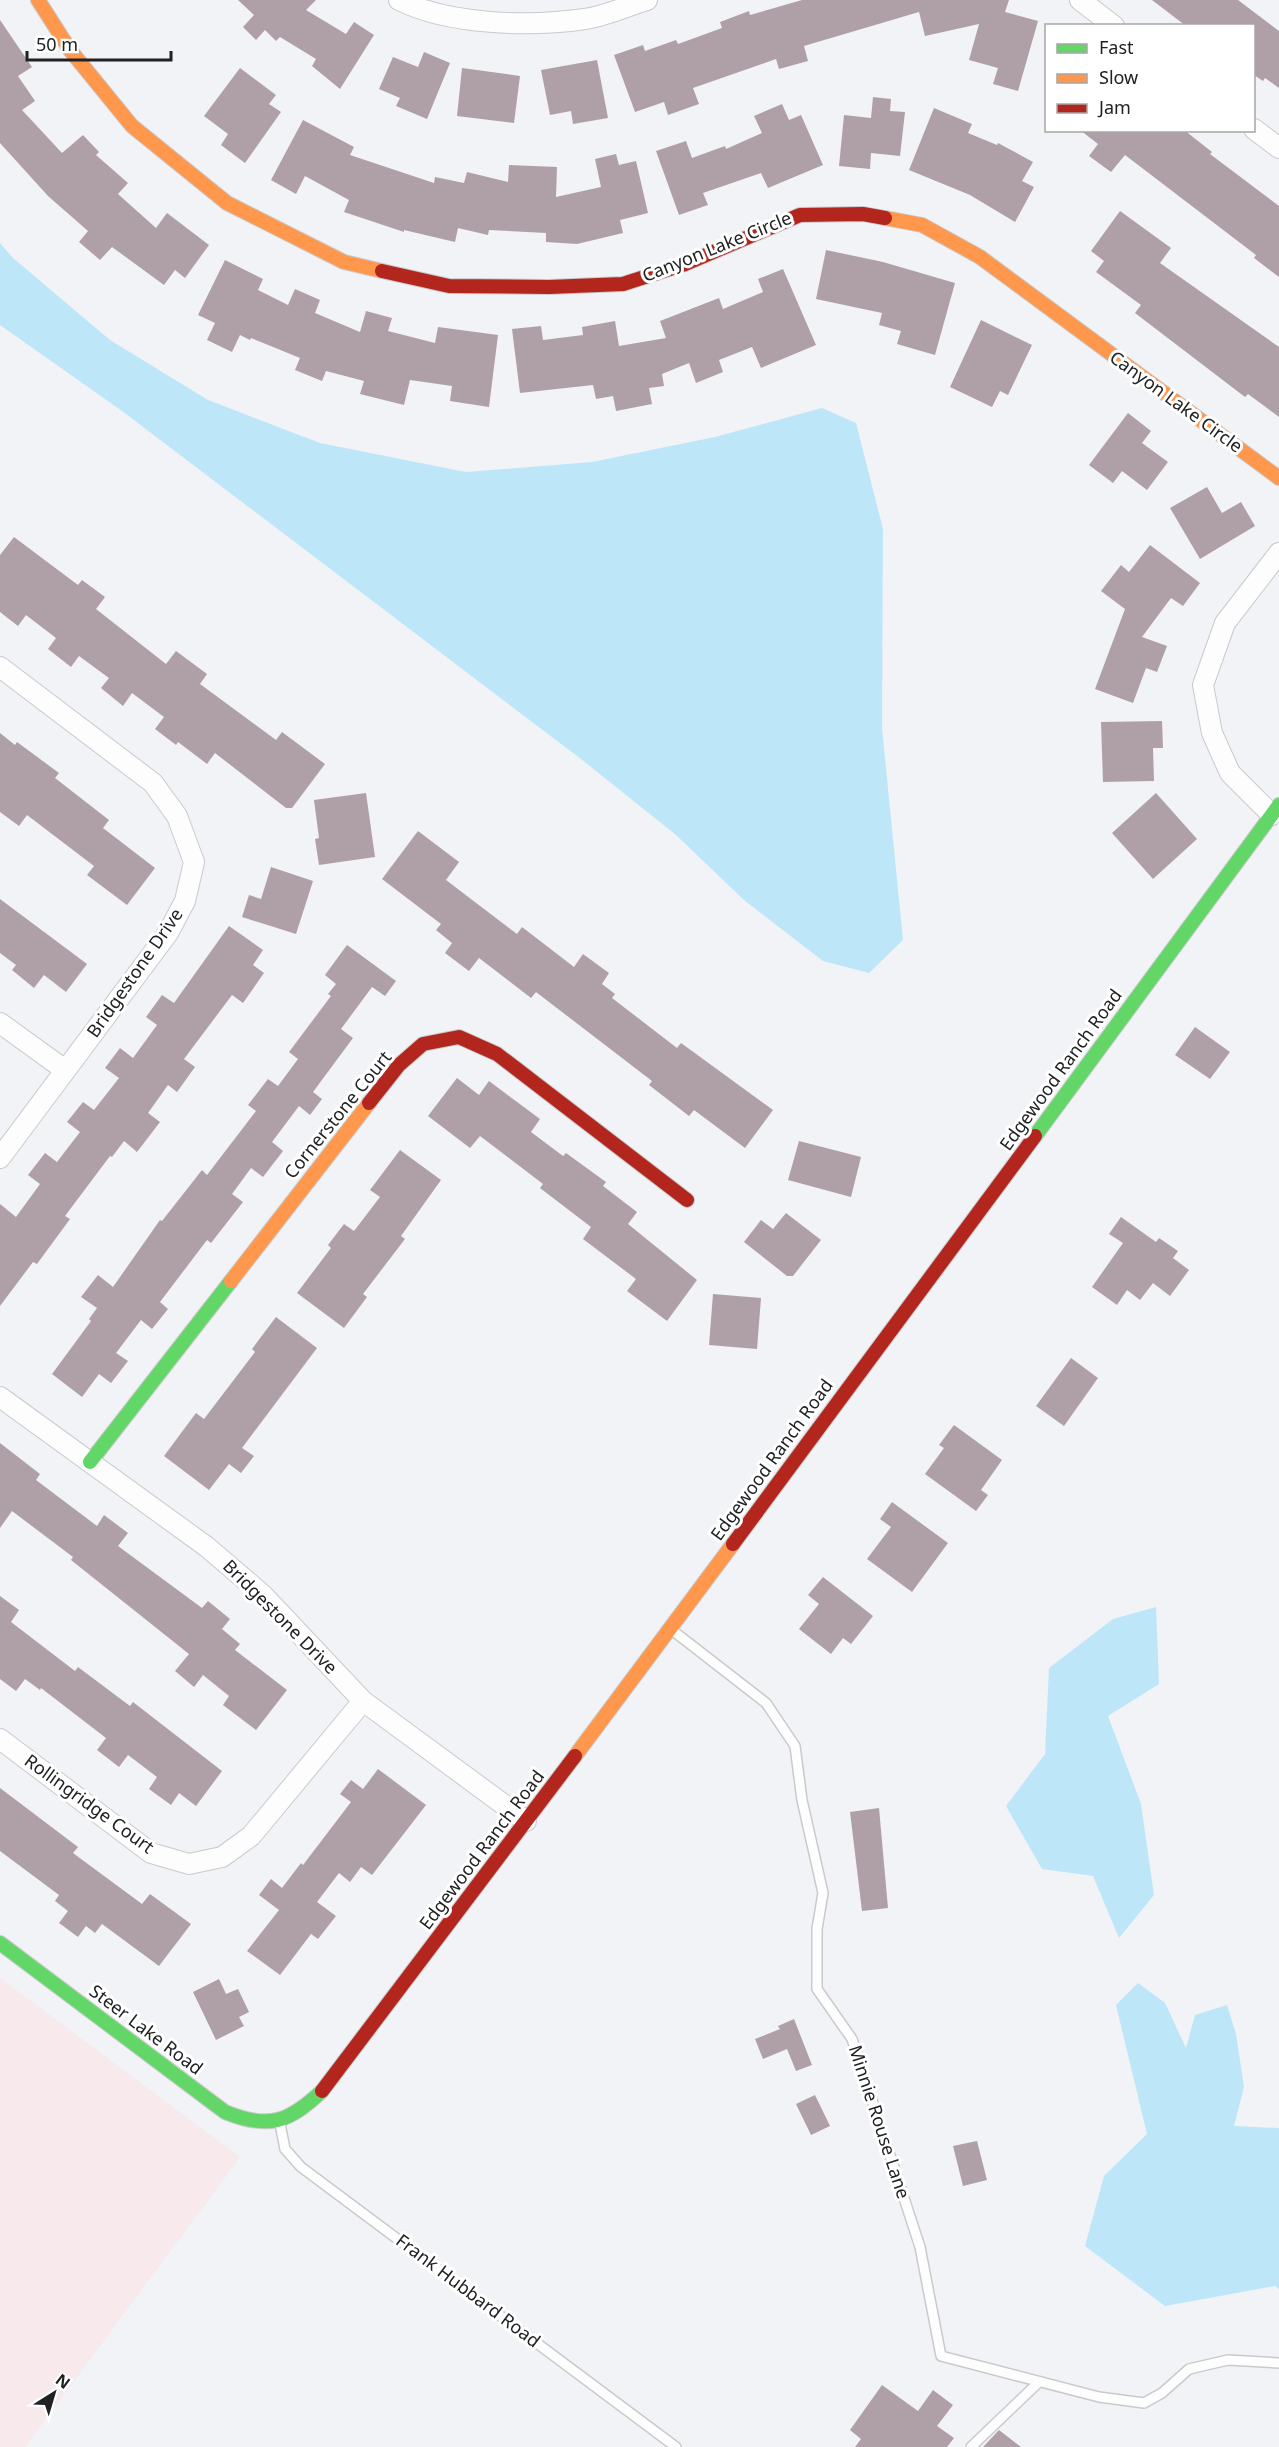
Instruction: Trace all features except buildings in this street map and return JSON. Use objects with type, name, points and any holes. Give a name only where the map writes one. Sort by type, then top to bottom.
[{"type":"street","name":"Canyon Lake Circle","points":[[38,0],[70,50],[132,126],[227,203],[344,262],[449,286],[549,287],[623,284],[685,264],[800,215],[863,214],[922,225],[980,257],[1279,478]]},
{"type":"street","points":[[399,0],[418,9],[509,24],[587,19],[647,0]]},
{"type":"street","points":[[1080,0],[1111,24]]},
{"type":"street","points":[[1255,130],[1279,148]]},
{"type":"street","points":[[1276,810],[1230,773],[1212,734],[1203,685],[1225,623],[1279,553]]},
{"type":"street","name":"Bridgestone Drive","points":[[0,667],[153,783],[177,816],[194,862],[185,901],[168,933],[0,1158]]},
{"type":"street","name":"Edgewood Ranch Road","points":[[280,2122],[293,2117],[323,2091],[670,1629],[1276,810]]},
{"type":"street","points":[[0,1023],[65,1070]]},
{"type":"street","name":"Cornerstone Court","points":[[90,1462],[399,1065],[423,1044],[459,1037],[497,1054],[687,1200]]},
{"type":"street","name":"Bridgestone Drive","points":[[0,1397],[207,1547],[262,1595],[363,1701],[526,1821]]},
{"type":"street","name":"Rollingridge Court","points":[[0,1738],[151,1853],[189,1864],[222,1857],[251,1836],[363,1701]]},
{"type":"street","name":"Steer Lake Road","points":[[0,1943],[225,2112],[243,2120],[263,2124],[280,2122]]},
{"type":"lane","name":"Minnie Rouse Lane","points":[[670,1629],[766,1703],[795,1746],[802,1800],[823,1893],[817,1929],[817,1989],[852,2039],[875,2106],[920,2247],[941,2356],[1038,2382]]},
{"type":"lane","name":"Frank Hubbard Road","points":[[280,2122],[285,2149],[301,2167],[676,2447]]},
{"type":"lane","points":[[970,2447],[1038,2382],[1099,2397],[1144,2403],[1162,2392],[1189,2369],[1228,2360],[1279,2363]]},
{"type":"shaded area","points":[[0,1978],[240,2157],[25,2447],[0,2447]]},
{"type":"water","points":[[0,243],[13,258],[110,340],[208,400],[320,443],[466,472],[592,462],[715,437],[822,408],[856,423],[883,529],[882,728],[903,940],[869,973],[823,961],[744,900],[676,835],[581,759],[122,411],[0,325]]},
{"type":"water","points":[[1156,1607],[1159,1684],[1108,1716],[1141,1804],[1154,1895],[1119,1938],[1093,1876],[1042,1869],[1006,1806],[1045,1754],[1049,1668],[1113,1619]]},
{"type":"water","points":[[1138,1983],[1165,2003],[1186,2048],[1195,2015],[1227,2005],[1236,2034],[1244,2087],[1234,2126],[1279,2128],[1279,2289],[1275,2286],[1165,2306],[1085,2246],[1104,2176],[1147,2134],[1116,2005]]},
{"type":"traffic: fast","points":[[1035,1136],[1279,805]]},
{"type":"traffic: fast","points":[[90,1462],[231,1281]]},
{"type":"traffic: fast","points":[[0,1943],[225,2112],[254,2121],[278,2120],[299,2110],[322,2091]]},
{"type":"traffic: slow","points":[[38,0],[70,50],[132,126],[227,203],[344,262],[382,271]]},
{"type":"traffic: slow","points":[[885,218],[922,225],[980,257],[1279,478]]},
{"type":"traffic: slow","points":[[231,1281],[369,1103]]},
{"type":"traffic: slow","points":[[575,1756],[733,1544]]},
{"type":"traffic: jam","points":[[382,271],[449,286],[549,287],[623,284],[685,264],[800,215],[863,214],[885,218]]},
{"type":"traffic: jam","points":[[369,1103],[399,1065],[423,1044],[459,1037],[497,1054],[687,1200]]},
{"type":"traffic: jam","points":[[733,1544],[1035,1136]]},
{"type":"traffic: jam","points":[[322,2091],[575,1756]]}]
